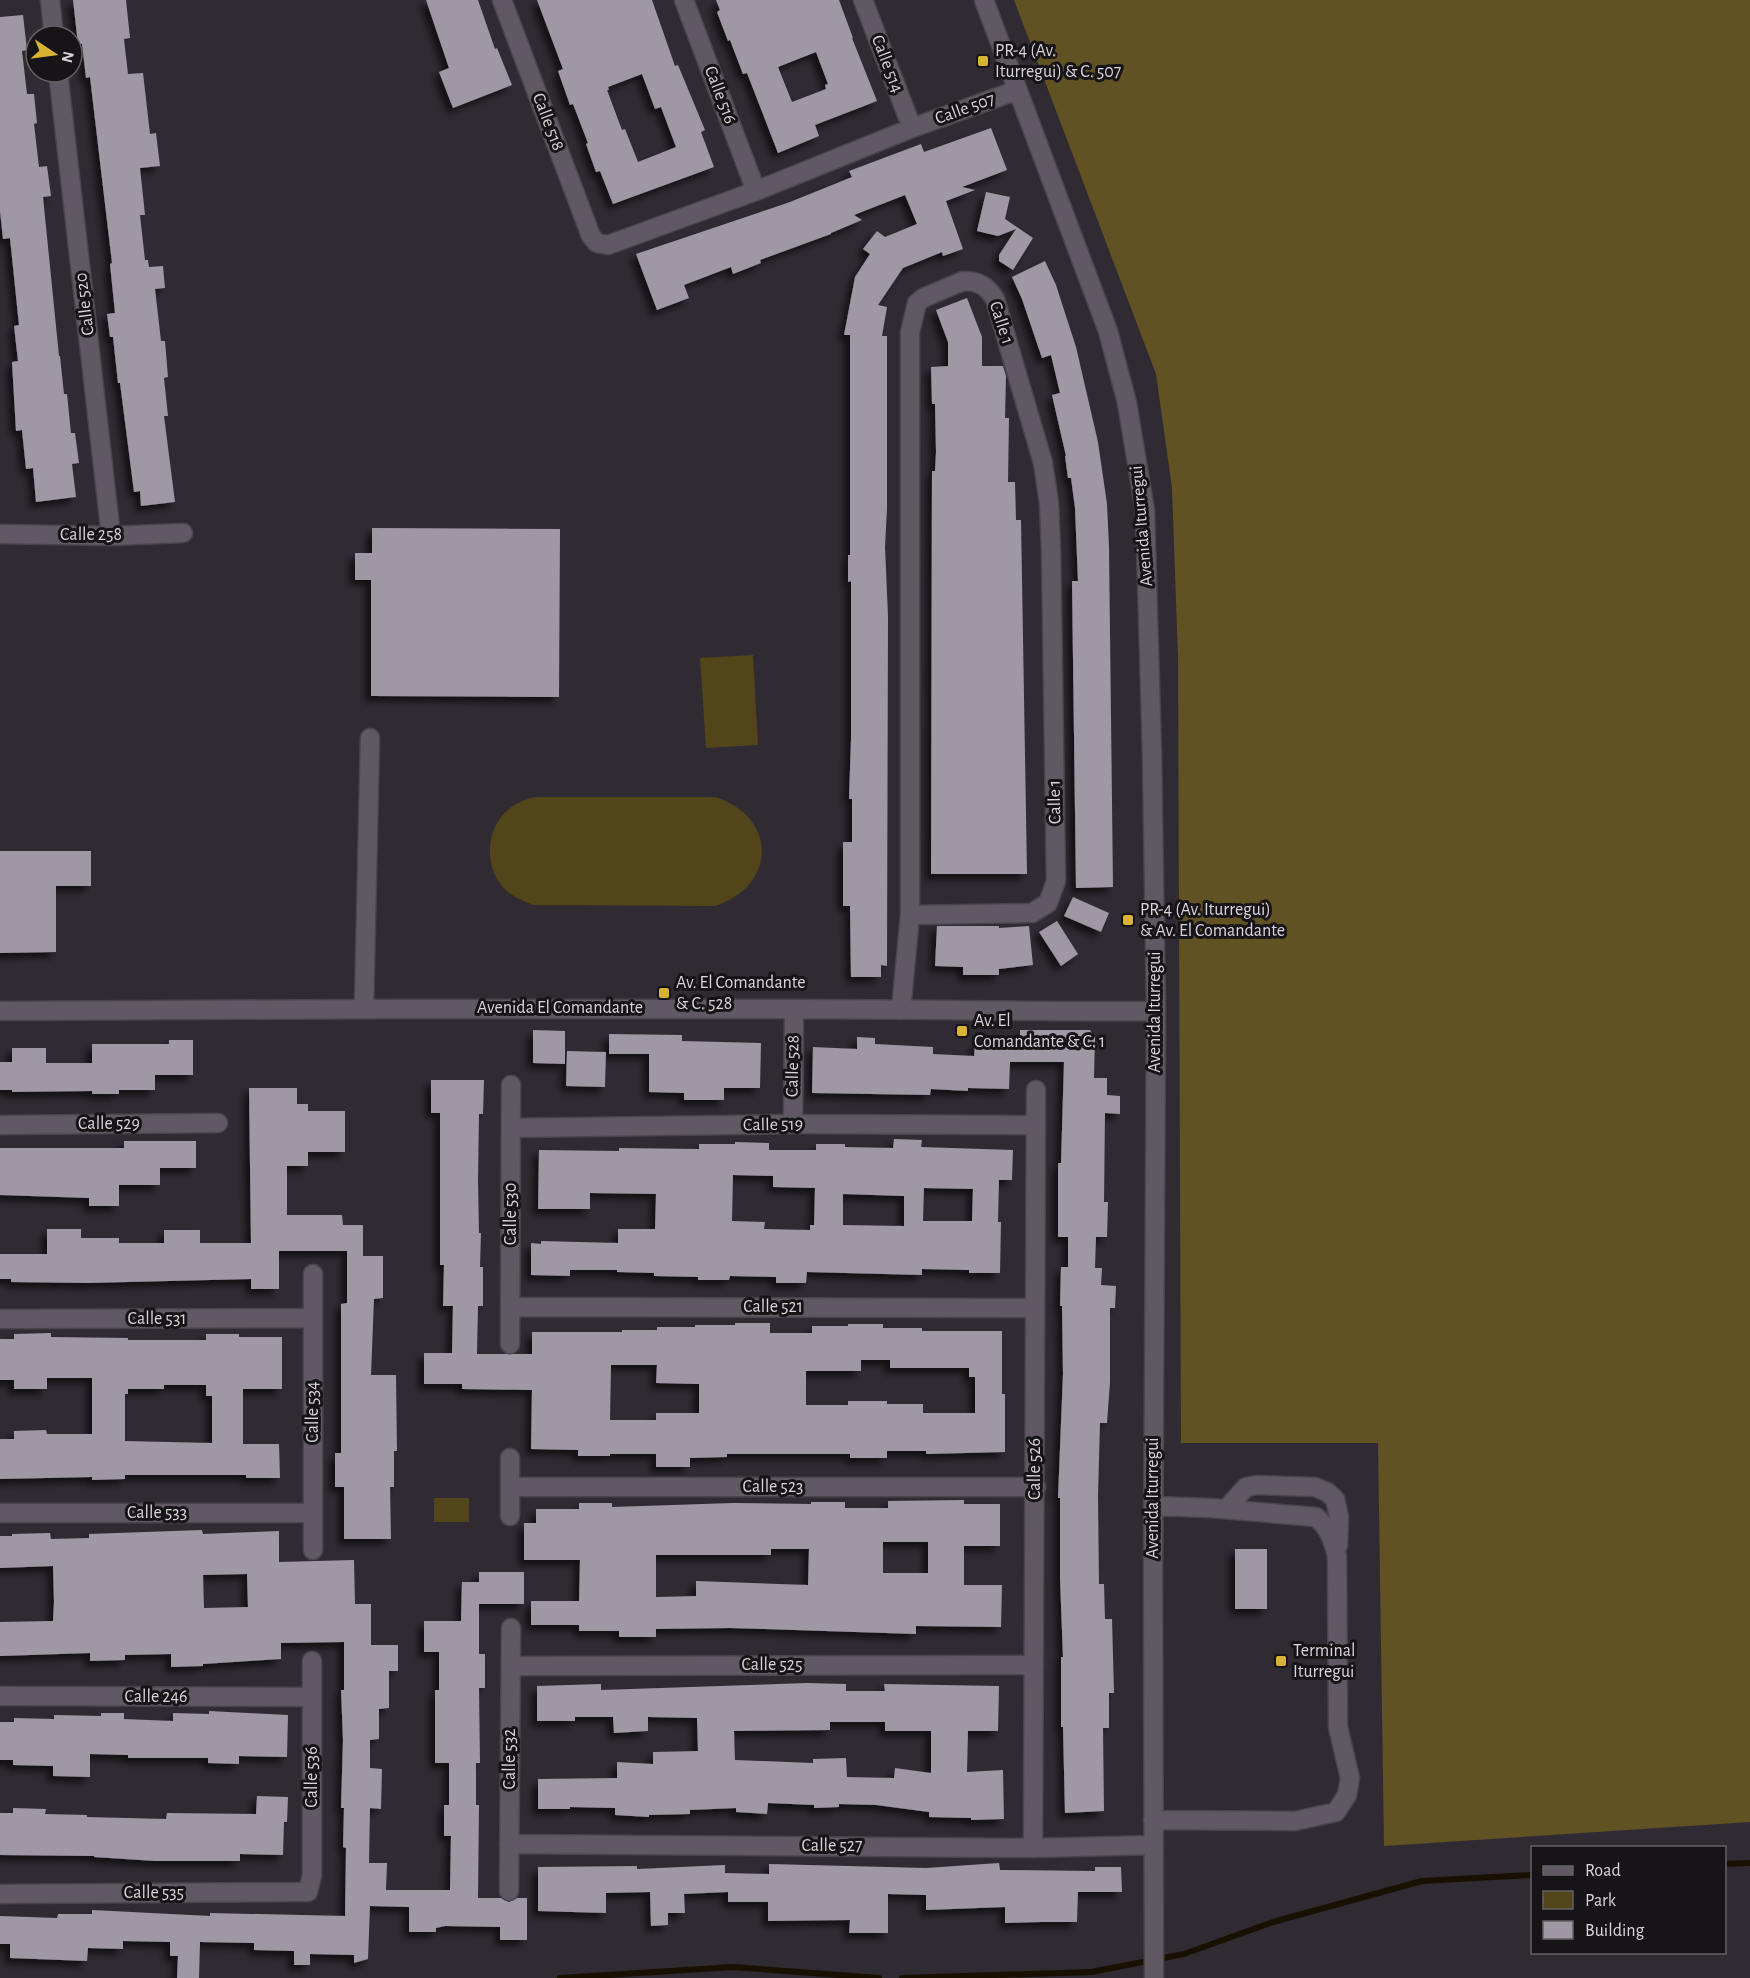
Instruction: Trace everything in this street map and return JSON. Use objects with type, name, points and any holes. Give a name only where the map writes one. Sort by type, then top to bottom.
[{"type":"street","points":[[50,0],[53,24]]},
{"type":"street","name":"Calle 518","points":[[501,0],[591,236],[597,243]]},
{"type":"street","name":"Calle 516","points":[[684,0],[756,191]]},
{"type":"street","name":"Calle 514","points":[[863,0],[912,128]]},
{"type":"street","name":"Avenida Iturregui","points":[[984,0],[1108,331],[1127,403],[1140,477],[1147,550],[1156,1011],[1153,1506],[1154,1978]]},
{"type":"street","name":"Calle 520","points":[[59,84],[111,536]]},
{"type":"street","name":"Calle 507","points":[[597,243],[608,245],[617,243],[756,191],[912,128],[1018,90]]},
{"type":"street","name":"Calle 1","points":[[901,1010],[910,915],[910,332],[913,313],[917,303],[923,298],[963,281],[974,281],[987,287],[995,299],[1043,463],[1051,550],[1056,881],[1048,903],[1032,913],[910,915]]},
{"type":"street","name":"Calle 258","points":[[0,534],[111,536],[183,533]]},
{"type":"street","points":[[364,1008],[370,738]]},
{"type":"street","name":"Avenida El Comandante","points":[[0,1011],[364,1008],[1156,1011]]},
{"type":"street","name":"Calle 528","points":[[793,1124],[794,1009]]},
{"type":"street","name":"Calle 530","points":[[510,1344],[511,1085]]},
{"type":"street","name":"Calle 526","points":[[1033,1848],[1036,1090]]},
{"type":"street","name":"Calle 529","points":[[0,1125],[218,1123]]},
{"type":"street","name":"Calle 519","points":[[511,1128],[793,1124],[1035,1125]]},
{"type":"street","name":"Calle 534","points":[[313,1274],[314,1550]]},
{"type":"street","name":"Calle 521","points":[[510,1306],[1035,1308]]},
{"type":"street","name":"Calle 531","points":[[0,1319],[313,1318]]},
{"type":"street","points":[[510,1458],[510,1516]]},
{"type":"street","points":[[1153,1820],[1295,1821],[1336,1812],[1347,1795],[1350,1778],[1338,1727],[1337,1556],[1339,1517],[1335,1499],[1316,1487],[1257,1485],[1246,1487],[1226,1509]]},
{"type":"street","name":"Calle 523","points":[[510,1486],[1035,1488]]},
{"type":"street","points":[[1153,1506],[1226,1509],[1317,1517],[1326,1525],[1337,1556]]},
{"type":"street","name":"Calle 533","points":[[0,1513],[313,1513]]},
{"type":"street","name":"Calle 532","points":[[509,1891],[511,1628]]},
{"type":"street","name":"Calle 536","points":[[308,1892],[312,1875],[312,1661]]},
{"type":"street","name":"Calle 525","points":[[511,1666],[1034,1665]]},
{"type":"street","name":"Calle 246","points":[[0,1696],[312,1697]]},
{"type":"street","name":"Calle 527","points":[[509,1844],[1033,1848],[1154,1845]]},
{"type":"street","name":"Calle 535","points":[[0,1894],[308,1892]]},
{"type":"green space","points":[[753,655],[758,745],[706,748],[700,658]]},
{"type":"green space","points":[[534,797],[715,797],[736,807],[750,820],[759,835],[762,852],[759,868],[750,883],[735,896],[715,906],[533,905],[512,895],[502,886],[495,876],[490,853],[494,830],[506,811]]},
{"type":"green space","points":[[434,1498],[469,1498],[469,1522],[434,1522]]},
{"type":"shaded area","points":[[1014,0],[1750,0],[1750,1822],[1384,1846],[1378,1443],[1181,1443],[1178,657],[1172,488],[1156,374]]},
{"type":"building","points":[[73,0],[126,0],[130,38],[124,39],[128,74],[143,73],[150,134],[156,133],[160,166],[140,168],[145,215],[140,215],[145,260],[148,260],[149,267],[163,266],[165,288],[155,289],[161,341],[165,341],[168,377],[164,378],[168,416],[164,416],[175,502],[141,506],[140,491],[134,492],[120,383],[118,383],[113,337],[110,337],[107,314],[115,313],[110,264],[112,263],[90,77],[86,78],[84,61],[84,24],[76,24]]},
{"type":"building","points":[[426,0],[478,0],[495,49],[497,48],[512,85],[453,108],[439,72],[449,68]]},
{"type":"building","points":[[537,0],[652,0],[675,66],[678,65],[705,130],[701,132],[714,167],[613,204],[600,171],[596,172],[573,104],[570,105],[558,71],[563,69]],"holes":[[[642,74],[655,109],[661,107],[676,147],[638,162],[625,129],[622,130],[607,90],[609,90],[608,87]]]},
{"type":"building","points":[[716,0],[839,0],[877,101],[815,125],[819,136],[778,153],[747,73],[743,74],[730,40],[728,41],[717,12],[720,10]],"holes":[[[816,52],[828,84],[825,85],[826,89],[792,102],[778,67]]]},
{"type":"building","points":[[23,15],[24,84],[27,94],[34,94],[37,123],[34,124],[39,167],[47,166],[51,196],[43,197],[59,356],[64,394],[67,394],[71,433],[75,433],[79,463],[72,464],[76,497],[36,502],[33,468],[26,469],[22,430],[16,431],[12,362],[18,361],[14,326],[19,325],[10,238],[3,239],[0,211],[0,17]]},
{"type":"building","points":[[991,128],[1007,170],[962,187],[975,190],[946,201],[963,249],[943,256],[942,252],[903,268],[878,305],[887,307],[882,336],[887,336],[885,547],[888,616],[887,966],[881,965],[881,977],[851,977],[850,906],[843,906],[843,842],[852,842],[852,799],[849,799],[851,581],[848,582],[850,335],[844,335],[855,277],[870,254],[863,249],[877,231],[885,237],[917,224],[905,195],[854,215],[862,220],[760,260],[761,263],[733,274],[731,267],[684,285],[689,298],[657,310],[636,254],[790,202],[852,177],[849,171],[921,144],[924,152]]},
{"type":"building","points":[[986,192],[1010,197],[1005,219],[1033,238],[1013,270],[999,261],[999,255],[1016,229],[998,236],[977,231]]},
{"type":"building","points":[[1045,261],[1056,285],[1076,347],[1098,442],[1107,504],[1113,887],[1076,888],[1072,581],[1078,581],[1075,508],[1071,478],[1068,478],[1066,456],[1052,395],[1060,393],[1051,355],[1042,358],[1012,277]]},
{"type":"building","points":[[967,298],[982,337],[982,366],[1003,366],[1006,376],[1005,418],[1009,418],[1008,482],[1015,482],[1016,520],[1021,520],[1027,874],[931,874],[932,471],[935,471],[936,452],[935,404],[932,404],[931,367],[948,366],[948,342],[936,310]]},
{"type":"building","points":[[372,528],[560,529],[559,697],[371,696],[371,580],[355,580],[355,553],[372,553]]},
{"type":"building","points":[[0,851],[91,851],[91,886],[56,886],[56,952],[0,953]]},
{"type":"building","points":[[1073,897],[1109,913],[1101,932],[1064,916]]},
{"type":"building","points":[[1057,921],[1078,954],[1061,966],[1039,932]]},
{"type":"building","points":[[937,926],[999,926],[999,928],[1029,926],[1033,965],[999,969],[999,975],[963,975],[963,967],[935,966]]},
{"type":"building","points":[[533,1030],[565,1031],[565,1064],[533,1063]]},
{"type":"building","points":[[1020,1030],[1090,1030],[1095,1038],[1094,1078],[1107,1078],[1107,1095],[1120,1096],[1120,1114],[1105,1113],[1104,1202],[1108,1202],[1107,1237],[1096,1237],[1095,1268],[1102,1268],[1101,1285],[1116,1286],[1115,1308],[1110,1308],[1110,1382],[1107,1423],[1100,1423],[1098,1495],[1099,1584],[1104,1584],[1105,1619],[1112,1619],[1114,1693],[1109,1693],[1109,1728],[1103,1728],[1104,1811],[1065,1813],[1063,1727],[1061,1727],[1061,1657],[1063,1657],[1060,1498],[1058,1498],[1063,1374],[1061,1267],[1068,1267],[1068,1237],[1058,1237],[1058,1163],[1061,1163],[1064,1062],[1010,1062],[1009,1089],[968,1088],[968,1091],[931,1089],[930,1095],[812,1093],[813,1047],[857,1049],[857,1037],[875,1038],[875,1044],[933,1047],[933,1054],[974,1056],[975,1043],[1020,1043]]},
{"type":"building","points":[[609,1034],[682,1035],[682,1041],[761,1043],[760,1088],[724,1088],[724,1100],[684,1100],[684,1093],[649,1092],[649,1054],[609,1054]]},
{"type":"building","points":[[169,1040],[193,1040],[193,1075],[155,1075],[155,1090],[119,1090],[119,1094],[92,1094],[92,1091],[12,1092],[12,1090],[0,1090],[0,1062],[12,1062],[12,1048],[46,1048],[46,1063],[92,1063],[92,1044],[169,1044]]},
{"type":"building","points":[[567,1051],[606,1052],[605,1087],[566,1086]]},
{"type":"building","points":[[431,1080],[484,1080],[483,1114],[479,1114],[478,1180],[483,1306],[478,1306],[477,1354],[532,1354],[532,1332],[622,1332],[622,1330],[657,1330],[657,1327],[735,1325],[735,1323],[770,1323],[770,1333],[812,1333],[812,1326],[848,1326],[848,1324],[883,1324],[883,1328],[922,1328],[922,1331],[1002,1331],[1005,1452],[926,1454],[926,1451],[887,1451],[887,1458],[850,1458],[850,1454],[727,1454],[727,1457],[690,1458],[690,1467],[656,1467],[656,1454],[578,1456],[578,1450],[531,1449],[532,1390],[462,1389],[462,1384],[424,1384],[424,1353],[452,1353],[453,1306],[443,1306],[444,1265],[440,1265],[440,1113],[431,1113]],"holes":[[[861,1360],[890,1360],[890,1368],[969,1368],[969,1377],[975,1377],[975,1413],[923,1413],[923,1404],[887,1404],[887,1401],[848,1401],[848,1405],[806,1405],[806,1371],[861,1371]],[[611,1365],[657,1365],[656,1383],[699,1384],[699,1413],[656,1413],[656,1420],[610,1420]]]},
{"type":"building","points":[[249,1088],[297,1088],[297,1104],[308,1104],[308,1111],[345,1111],[345,1152],[308,1152],[308,1166],[287,1166],[287,1215],[342,1215],[343,1225],[363,1225],[363,1256],[383,1256],[383,1298],[374,1299],[371,1375],[396,1375],[397,1451],[394,1451],[394,1487],[390,1487],[391,1539],[344,1539],[344,1487],[335,1487],[335,1453],[341,1453],[341,1304],[347,1303],[347,1251],[279,1251],[279,1289],[251,1289],[251,1279],[87,1283],[11,1282],[11,1279],[0,1279],[0,1254],[47,1254],[47,1229],[81,1229],[81,1238],[119,1238],[119,1243],[164,1243],[164,1230],[200,1230],[200,1243],[251,1243]]},
{"type":"building","points":[[894,1139],[922,1140],[921,1147],[1013,1150],[1012,1180],[999,1180],[1000,1273],[922,1269],[922,1275],[807,1272],[806,1283],[776,1283],[776,1277],[730,1276],[729,1280],[698,1280],[698,1277],[654,1276],[654,1273],[617,1272],[617,1270],[570,1270],[570,1276],[531,1275],[531,1243],[541,1244],[541,1241],[618,1243],[618,1229],[655,1229],[656,1194],[590,1193],[590,1209],[538,1209],[539,1150],[699,1149],[699,1144],[735,1144],[735,1142],[769,1143],[769,1150],[816,1150],[816,1144],[893,1148]],"holes":[[[733,1175],[773,1176],[773,1187],[815,1188],[814,1225],[810,1225],[810,1230],[764,1229],[765,1222],[732,1221]],[[924,1188],[973,1189],[972,1221],[923,1221]],[[843,1194],[904,1196],[904,1226],[843,1225]]]},
{"type":"building","points":[[124,1141],[196,1141],[196,1168],[160,1168],[160,1185],[119,1185],[119,1206],[89,1206],[89,1198],[0,1195],[0,1148],[124,1148]]},
{"type":"building","points":[[51,1333],[51,1337],[128,1338],[128,1340],[206,1340],[206,1334],[282,1337],[282,1389],[243,1389],[243,1444],[279,1444],[280,1478],[246,1478],[246,1475],[125,1475],[125,1479],[92,1480],[92,1477],[0,1479],[0,1439],[14,1439],[14,1431],[46,1430],[47,1434],[92,1434],[92,1378],[47,1378],[47,1389],[14,1389],[14,1380],[0,1380],[0,1339],[14,1339],[14,1334]],"holes":[[[164,1385],[206,1385],[206,1396],[212,1396],[212,1443],[125,1441],[125,1394],[128,1394],[128,1389],[164,1389]]]},
{"type":"building","points":[[964,1500],[964,1504],[1000,1504],[1000,1546],[964,1546],[964,1585],[1002,1585],[1001,1627],[916,1626],[916,1634],[730,1628],[656,1629],[656,1637],[619,1637],[619,1631],[579,1631],[579,1625],[531,1625],[531,1601],[579,1601],[580,1560],[524,1560],[524,1523],[536,1523],[536,1509],[579,1509],[579,1503],[612,1503],[612,1507],[733,1503],[811,1504],[811,1502],[845,1502],[845,1508],[888,1508],[888,1501]],"holes":[[[883,1542],[928,1542],[928,1573],[883,1573]],[[771,1549],[809,1549],[808,1585],[696,1581],[696,1596],[656,1597],[656,1555],[771,1555]]]},
{"type":"building","points":[[202,1530],[203,1534],[279,1531],[279,1562],[354,1560],[355,1604],[371,1604],[371,1645],[398,1645],[398,1671],[389,1671],[389,1708],[379,1709],[379,1739],[370,1740],[370,1768],[382,1769],[381,1809],[370,1808],[369,1863],[387,1863],[386,1890],[450,1890],[451,1836],[444,1836],[444,1805],[449,1805],[449,1763],[435,1763],[435,1690],[439,1690],[439,1652],[424,1652],[424,1621],[461,1621],[462,1582],[479,1582],[479,1572],[524,1572],[524,1604],[479,1604],[479,1654],[485,1654],[485,1688],[479,1688],[480,1763],[476,1763],[476,1805],[479,1805],[478,1898],[501,1898],[509,1902],[517,1898],[527,1898],[527,1940],[500,1940],[500,1927],[445,1926],[436,1928],[436,1932],[409,1932],[409,1907],[370,1906],[368,1959],[354,1963],[354,1955],[310,1954],[310,1965],[294,1965],[294,1951],[254,1950],[254,1943],[200,1942],[199,1978],[177,1978],[178,1956],[170,1956],[170,1942],[123,1941],[123,1949],[88,1948],[87,1961],[10,1958],[10,1944],[0,1944],[0,1916],[57,1918],[58,1914],[92,1914],[92,1910],[210,1916],[210,1913],[345,1916],[346,1848],[343,1847],[344,1808],[341,1808],[343,1740],[341,1690],[344,1690],[344,1642],[281,1643],[281,1659],[203,1664],[203,1666],[171,1667],[171,1654],[125,1655],[125,1660],[90,1661],[90,1653],[0,1656],[0,1622],[53,1621],[54,1602],[53,1566],[0,1568],[0,1536],[50,1533],[51,1539],[89,1538],[89,1534]],"holes":[[[247,1574],[248,1607],[204,1608],[203,1575]]]},
{"type":"building","points":[[1235,1549],[1267,1549],[1267,1609],[1235,1609]]},
{"type":"building","points":[[807,1683],[846,1684],[846,1691],[885,1691],[884,1684],[999,1686],[998,1731],[968,1731],[967,1772],[1003,1770],[1004,1819],[971,1820],[971,1818],[929,1817],[929,1812],[876,1805],[839,1804],[839,1807],[814,1808],[814,1805],[768,1803],[767,1814],[736,1812],[736,1808],[690,1810],[690,1814],[649,1815],[649,1817],[615,1815],[615,1808],[538,1809],[538,1779],[617,1778],[617,1762],[653,1764],[653,1752],[698,1751],[697,1718],[648,1717],[648,1731],[614,1733],[613,1717],[575,1717],[575,1721],[537,1721],[537,1686],[601,1684],[601,1690]],"holes":[[[830,1722],[885,1722],[885,1731],[931,1731],[931,1773],[895,1768],[894,1778],[847,1777],[846,1758],[813,1759],[813,1763],[735,1760],[734,1731],[830,1730]]]},
{"type":"building","points":[[209,1711],[288,1715],[287,1757],[239,1756],[239,1764],[208,1763],[208,1758],[128,1758],[128,1755],[90,1754],[90,1777],[53,1776],[53,1766],[13,1765],[13,1760],[0,1760],[0,1722],[14,1722],[14,1718],[54,1719],[54,1715],[101,1716],[101,1713],[124,1713],[124,1719],[173,1721],[173,1713],[209,1714]]},
{"type":"building","points":[[257,1796],[288,1797],[287,1822],[284,1822],[283,1855],[240,1854],[240,1861],[155,1861],[94,1856],[0,1855],[0,1813],[13,1813],[13,1808],[46,1809],[45,1814],[166,1819],[167,1813],[256,1814]]},
{"type":"building","points":[[999,1863],[1000,1870],[1095,1871],[1095,1867],[1121,1867],[1122,1892],[1078,1892],[1077,1922],[1005,1923],[1005,1907],[926,1910],[926,1895],[888,1894],[888,1933],[849,1933],[850,1920],[768,1921],[768,1902],[728,1902],[728,1892],[684,1894],[685,1913],[668,1913],[668,1925],[651,1926],[650,1892],[606,1893],[606,1913],[538,1911],[538,1867],[637,1866],[637,1869],[725,1865],[725,1873],[769,1874],[769,1864],[926,1868]]},
{"type":"waterway","points":[[1726,1864],[1750,1863]]},
{"type":"waterway","points":[[902,1978],[1091,1972],[1184,1954],[1273,1922],[1422,1881],[1531,1875]]},
{"type":"waterway","points":[[560,1978],[733,1967],[879,1978]]},
{"type":"place","name":"PR-4 (Av. Iturregui) & C. 507","points":[[983,61]]},
{"type":"place","name":"PR-4 (Av. Iturregui) & Av. El Comandante","points":[[1128,920]]},
{"type":"place","name":"Av. El Comandante & C. 528","points":[[664,993]]},
{"type":"place","name":"Av. El Comandante & C. 1","points":[[962,1031]]},
{"type":"place","name":"Terminal Iturregui","points":[[1281,1661]]}]
